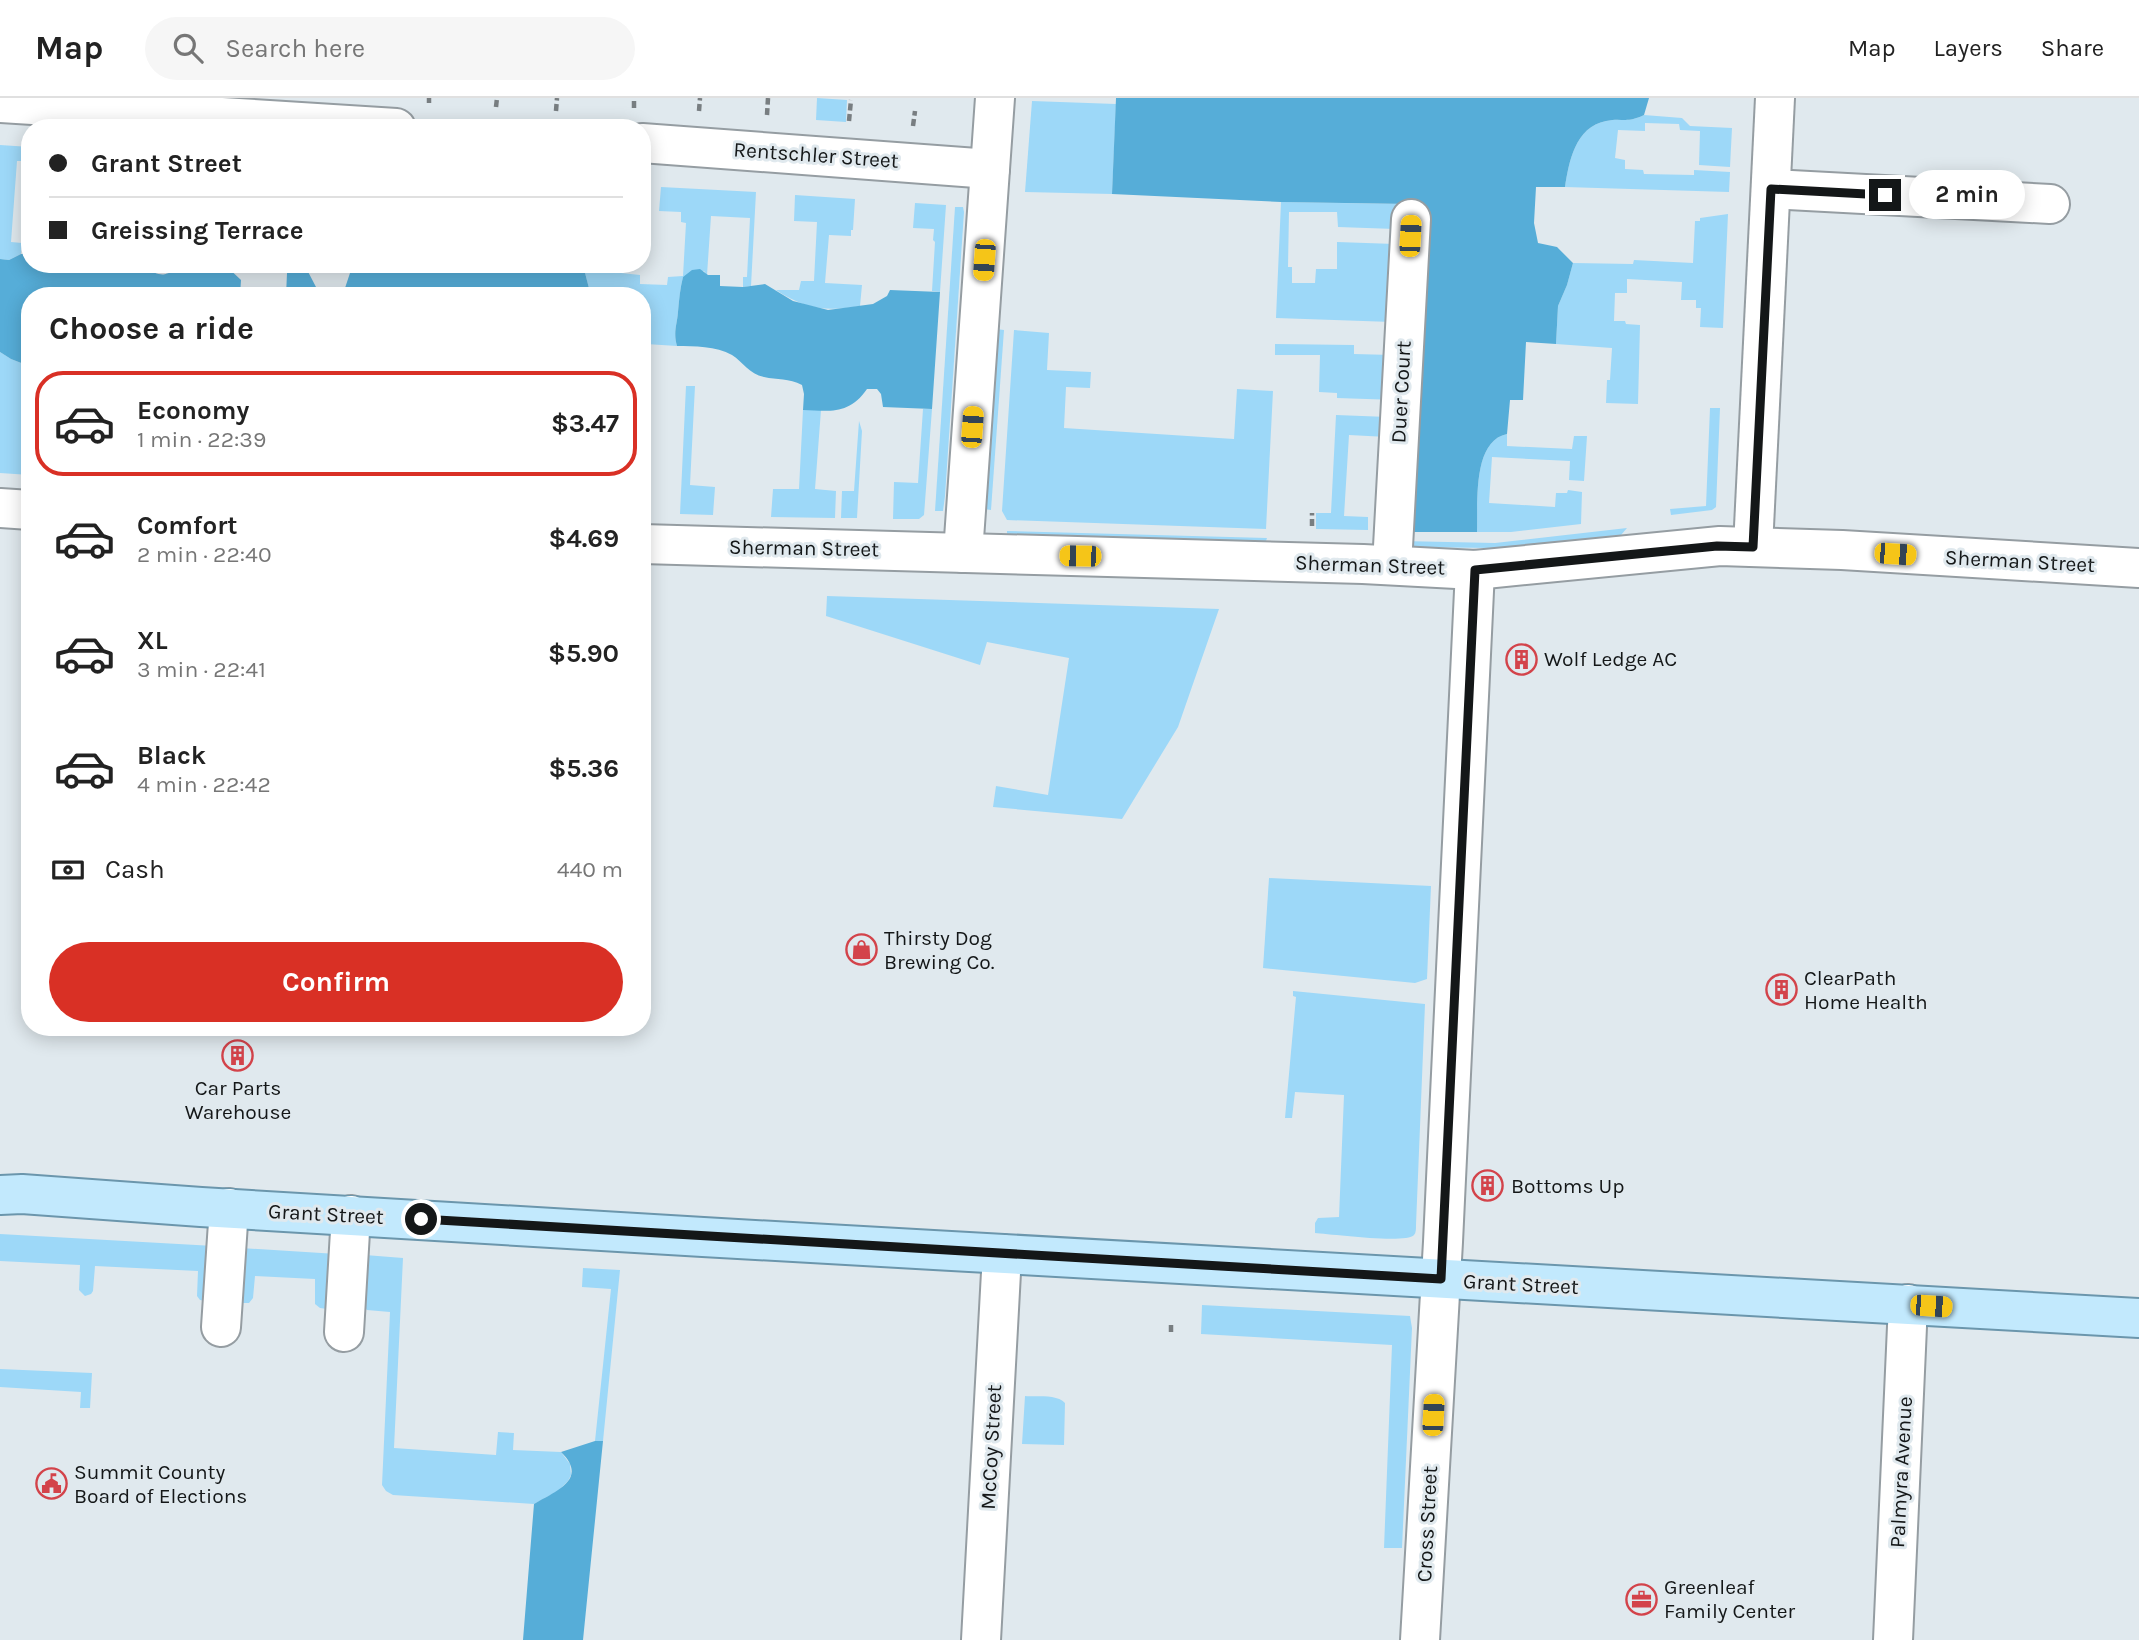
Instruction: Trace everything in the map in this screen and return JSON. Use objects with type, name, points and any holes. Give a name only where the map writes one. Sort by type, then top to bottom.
[{"type":"main road","name":"Grant Street","points":[[7,1192],[229,1208],[1002,1254],[2139,1318]]},
{"type":"street","points":[[963,552],[995,98]]},
{"type":"street","points":[[1753,547],[1775,98]]},
{"type":"street","points":[[0,103],[254,119]]},
{"type":"street","name":"Rentschler Street","points":[[651,145],[990,169]]},
{"type":"street","points":[[1771,189],[2050,204]]},
{"type":"street","name":"Duer Court","points":[[1392,565],[1411,219]]},
{"type":"street","points":[[0,508],[21,509]]},
{"type":"street","name":"Sherman Street","points":[[651,544],[1392,565],[1475,570],[1717,546],[2139,568]]},
{"type":"street","name":"Cross Street","points":[[1420,1640],[1441,1279],[1475,570]]},
{"type":"street","points":[[221,1327],[229,1208]]},
{"type":"street","points":[[344,1332],[351,1215]]},
{"type":"street","name":"McCoy Street","points":[[981,1640],[1002,1254]]},
{"type":"street","name":"Palmyra Avenue","points":[[1893,1640],[1908,1304]]},
{"type":"path","points":[[496,98],[496,107]]},
{"type":"path","points":[[556,111],[557,98]]},
{"type":"path","points":[[766,123],[768,98]]},
{"type":"path","points":[[849,129],[850,100]]},
{"type":"path","points":[[1171,1322],[1171,1332]]},
{"type":"shaded area","points":[[817,98],[847,100],[846,122],[816,120]]},
{"type":"shaded area","points":[[1116,98],[1649,98],[1644,115],[1606,121],[1587,130],[1575,147],[1565,187],[1536,187],[1534,223],[1538,243],[1557,247],[1573,263],[1558,306],[1556,344],[1526,342],[1523,400],[1510,400],[1507,434],[1496,439],[1482,461],[1477,532],[1405,532],[1408,204],[1281,202],[1112,194]]},
{"type":"shaded area","points":[[1032,101],[1116,104],[1112,194],[1025,192]]},
{"type":"shaded area","points":[[1644,115],[1682,118],[1690,126],[1732,128],[1730,167],[1699,165],[1700,131],[1680,130],[1679,124],[1645,123],[1645,131],[1618,130],[1615,158],[1625,160],[1625,169],[1643,170],[1644,174],[1694,175],[1694,170],[1730,172],[1729,192],[1565,187],[1575,147],[1587,130],[1606,121]]},
{"type":"shaded area","points":[[0,145],[21,146],[21,161],[17,161],[11,242],[21,243],[21,254],[9,260],[0,259]]},
{"type":"shaded area","points":[[661,187],[756,192],[751,286],[743,287],[743,277],[747,277],[750,218],[711,216],[707,275],[704,271],[683,277],[675,337],[677,346],[651,344],[651,287],[589,287],[585,273],[640,275],[640,284],[667,285],[668,277],[683,276],[686,223],[681,222],[681,212],[659,211]]},
{"type":"shaded area","points":[[795,195],[855,199],[851,236],[829,235],[825,283],[862,285],[860,306],[826,309],[806,305],[776,290],[799,290],[801,281],[814,281],[817,222],[794,221]]},
{"type":"shaded area","points":[[1281,202],[1397,204],[1395,229],[1338,227],[1337,212],[1289,212],[1288,267],[1292,267],[1292,283],[1315,283],[1316,269],[1337,269],[1337,242],[1395,244],[1392,322],[1276,318]]},
{"type":"shaded area","points":[[915,203],[946,205],[940,292],[932,291],[934,229],[913,228]]},
{"type":"shaded area","points":[[955,207],[963,207],[964,212],[945,496],[943,511],[935,511]]},
{"type":"shaded area","points":[[1728,214],[1723,328],[1700,327],[1701,308],[1696,308],[1696,300],[1681,300],[1682,282],[1627,279],[1627,293],[1615,293],[1614,321],[1640,325],[1638,404],[1606,403],[1612,348],[1556,344],[1558,306],[1573,263],[1633,264],[1634,260],[1693,263],[1695,221]]},
{"type":"shaded area","points":[[21,254],[21,273],[234,273],[241,280],[241,287],[21,287],[21,363],[0,352],[0,259],[9,260]]},
{"type":"shaded area","points":[[700,269],[708,275],[720,275],[720,286],[765,284],[793,301],[828,310],[873,304],[887,296],[890,290],[940,292],[932,409],[883,407],[881,394],[877,389],[867,389],[853,403],[838,410],[803,410],[802,385],[759,375],[750,371],[732,355],[719,350],[677,346],[675,337],[683,277],[692,270]]},
{"type":"shaded area","points":[[287,273],[309,273],[316,287],[286,287]]},
{"type":"shaded area","points":[[350,273],[585,273],[589,287],[345,287]]},
{"type":"shaded area","points":[[996,329],[1004,330],[991,510],[984,509]]},
{"type":"shaded area","points":[[1014,330],[1049,333],[1047,370],[1091,372],[1090,388],[1066,387],[1064,428],[1234,439],[1237,389],[1273,391],[1266,529],[1007,520],[1002,511]]},
{"type":"shaded area","points":[[1275,344],[1354,345],[1354,354],[1392,355],[1396,400],[1337,398],[1337,393],[1319,392],[1320,355],[1275,355]]},
{"type":"shaded area","points":[[0,352],[21,363],[21,474],[0,473]]},
{"type":"shaded area","points":[[686,386],[695,386],[690,485],[715,487],[713,515],[680,514]]},
{"type":"shaded area","points":[[1710,408],[1720,408],[1716,507],[1712,510],[1671,515],[1670,509],[1706,506]]},
{"type":"shaded area","points":[[923,409],[932,409],[924,515],[919,519],[893,519],[894,482],[918,483]]},
{"type":"shaded area","points":[[803,410],[821,410],[815,489],[836,491],[835,518],[771,517],[773,489],[799,489]]},
{"type":"shaded area","points":[[1336,415],[1388,417],[1387,437],[1349,435],[1344,516],[1368,517],[1368,530],[1316,529],[1316,513],[1331,513]]},
{"type":"shaded area","points":[[859,421],[862,431],[857,518],[841,518],[842,491],[854,491]]},
{"type":"shaded area","points":[[1507,434],[1507,446],[1572,449],[1574,436],[1587,436],[1584,481],[1569,480],[1570,461],[1492,457],[1489,503],[1555,507],[1556,493],[1567,493],[1568,490],[1582,492],[1581,524],[1511,532],[1477,532],[1482,461],[1496,439]]},
{"type":"shaded area","points":[[1627,528],[1621,535],[1494,548],[1406,547],[1401,541],[1495,543]]},
{"type":"shaded area","points":[[1007,531],[1267,538],[1265,544],[1007,535]]},
{"type":"shaded area","points":[[827,596],[1219,609],[1178,727],[1122,819],[993,807],[996,786],[1048,795],[1069,658],[987,642],[980,665],[826,616]]},
{"type":"shaded area","points":[[1269,878],[1431,886],[1427,979],[1415,983],[1263,968]]},
{"type":"shaded area","points":[[1293,991],[1425,1004],[1416,1232],[1408,1238],[1383,1239],[1315,1233],[1318,1218],[1339,1217],[1344,1095],[1295,1092],[1292,1118],[1285,1118],[1296,997],[1293,996]]},
{"type":"shaded area","points":[[0,1234],[214,1246],[205,1301],[197,1296],[198,1271],[95,1266],[93,1291],[85,1296],[79,1290],[80,1265],[0,1261]]},
{"type":"shaded area","points":[[241,1248],[337,1254],[327,1309],[315,1304],[315,1279],[255,1276],[253,1298],[249,1303],[241,1303]]},
{"type":"shaded area","points":[[365,1255],[403,1258],[394,1448],[496,1455],[498,1432],[514,1433],[513,1450],[561,1452],[570,1464],[571,1475],[558,1491],[534,1504],[393,1495],[386,1491],[382,1485],[390,1312],[367,1310],[363,1306]]},
{"type":"shaded area","points":[[583,1268],[620,1270],[603,1441],[595,1441],[611,1289],[582,1287]]},
{"type":"shaded area","points":[[1202,1305],[1410,1316],[1412,1328],[1402,1548],[1384,1548],[1392,1345],[1201,1334]]},
{"type":"shaded area","points":[[0,1369],[92,1373],[90,1408],[80,1408],[81,1392],[0,1387]]},
{"type":"shaded area","points":[[1025,1396],[1052,1397],[1065,1403],[1064,1445],[1022,1444]]},
{"type":"shaded area","points":[[603,1441],[583,1640],[523,1640],[534,1504],[559,1490],[570,1478],[572,1470],[561,1452]]},
{"type":"place","name":"Wolf Ledge AC","points":[[1521,659]]},
{"type":"place","name":"Thirsty Dog Brewing Co.","points":[[861,950]]},
{"type":"place","name":"ClearPath Home Health","points":[[1781,990]]},
{"type":"place","name":"Car Parts Warehouse","points":[[238,1056]]},
{"type":"place","name":"Bottoms Up","points":[[1488,1186]]},
{"type":"place","name":"Summit County Board of Elections","points":[[51,1484]]},
{"type":"place","name":"Greenleaf Family Center","points":[[1641,1599]]},
{"type":"route","points":[[421,1219],[1441,1279],[1475,570],[1717,546],[1753,547],[1771,189],[1885,195]]}]
